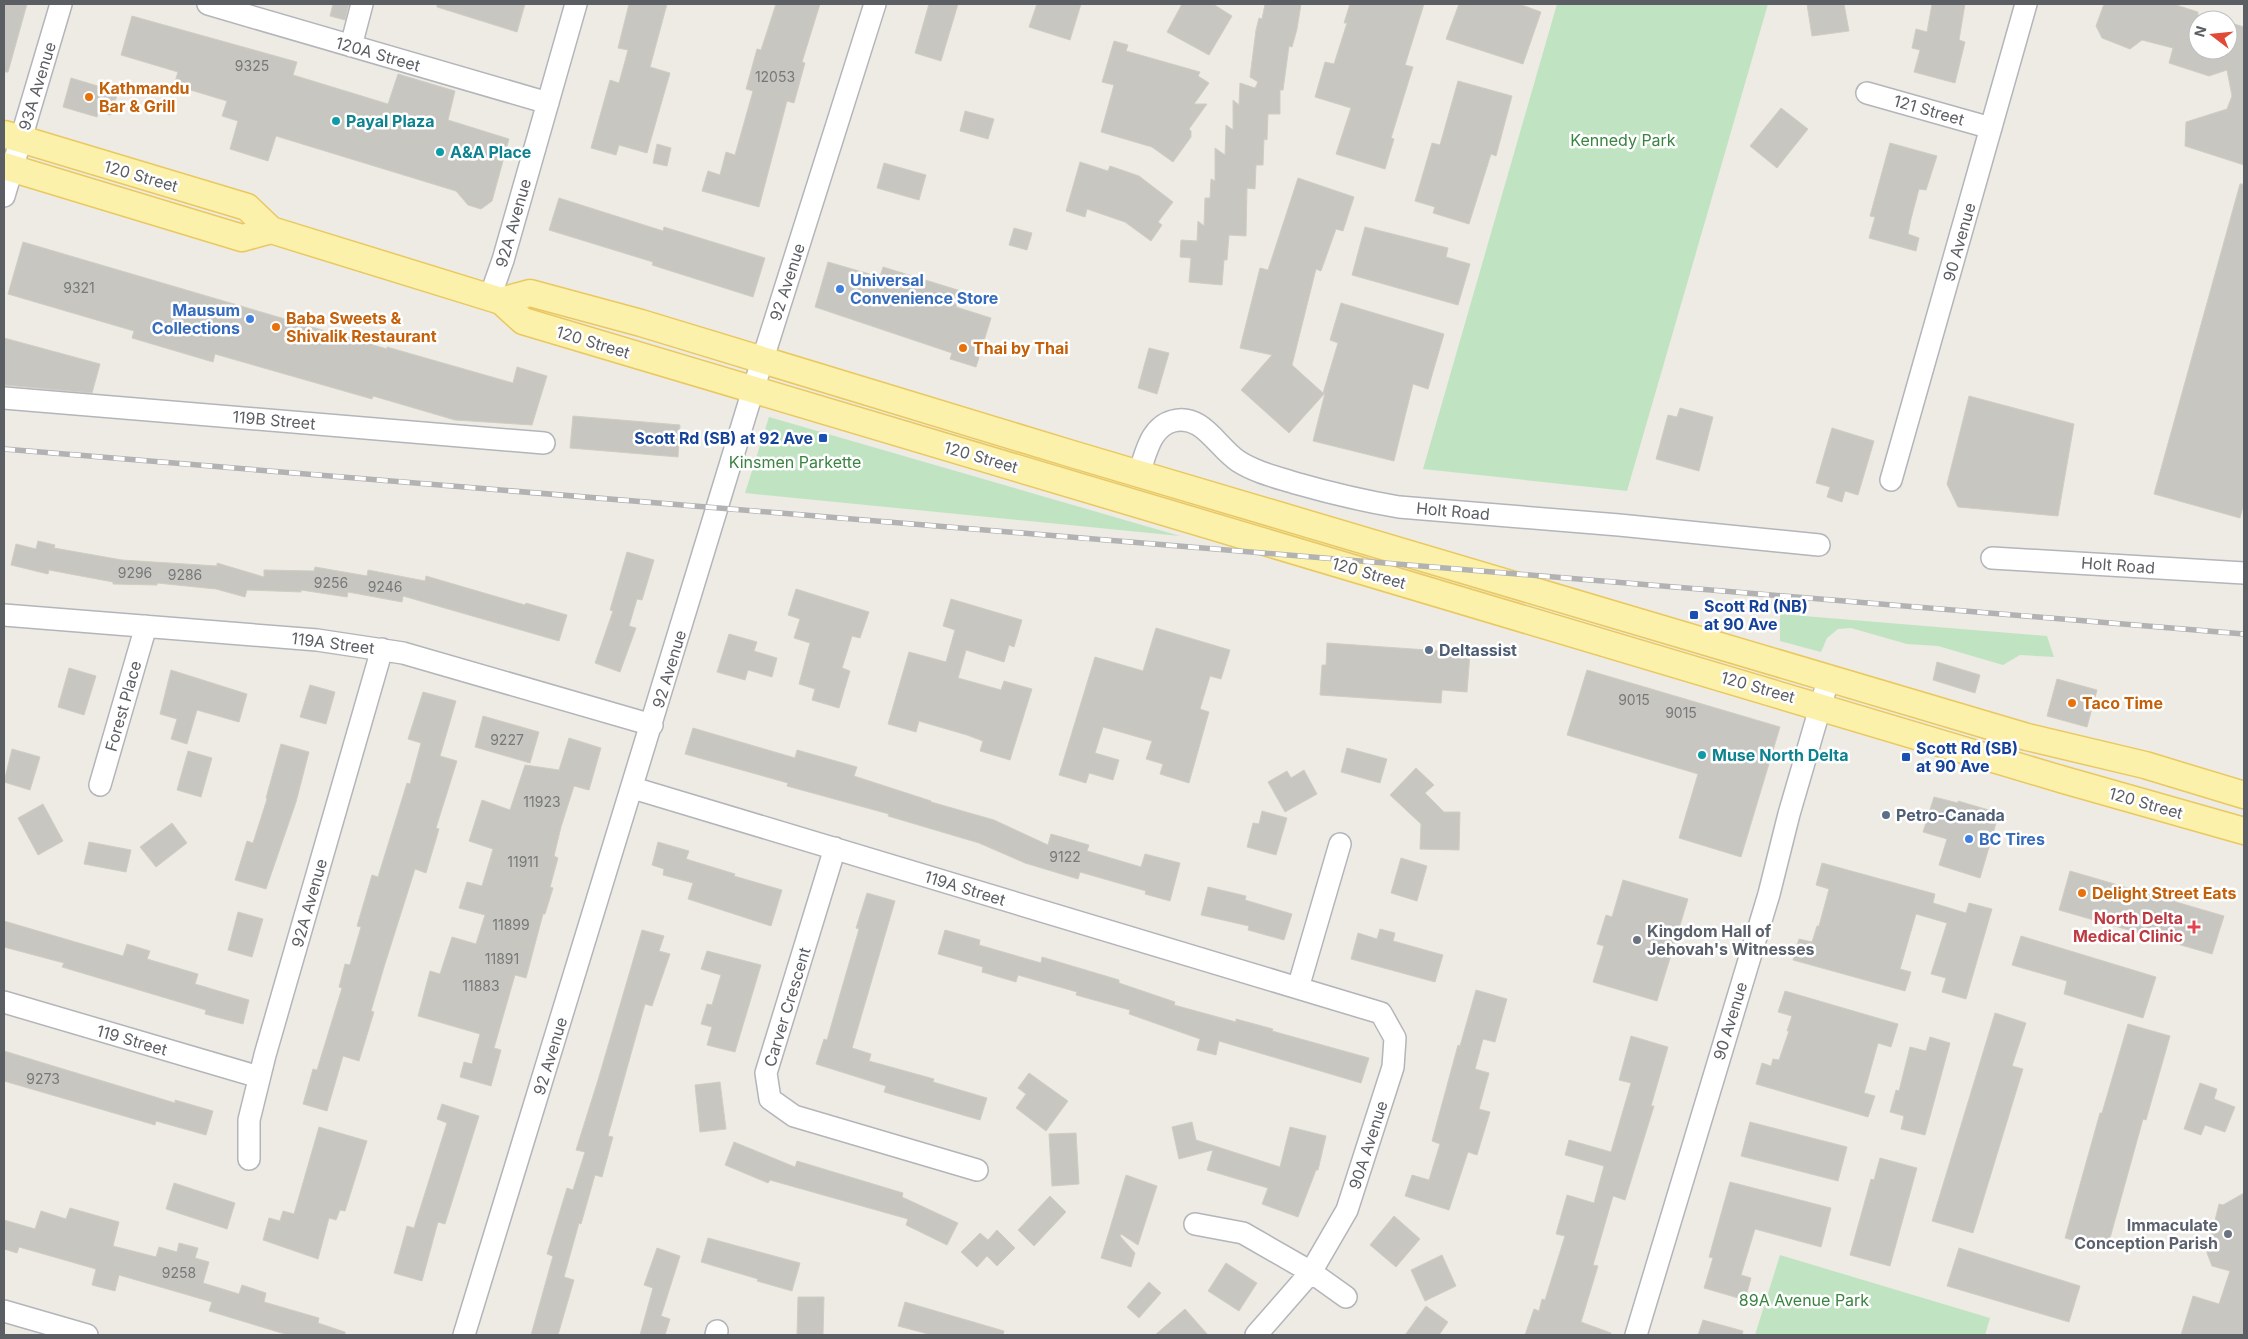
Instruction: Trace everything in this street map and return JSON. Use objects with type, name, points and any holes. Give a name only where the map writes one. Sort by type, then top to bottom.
[{"type":"main road","name":"120 Street","points":[[12,136],[58,152],[248,207],[271,230],[496,299],[523,321],[1821,706],[2064,780],[2244,831]]},
{"type":"main road","name":"120 Street","points":[[8,168],[242,238],[271,230]]},
{"type":"main road","name":"120 Street","points":[[496,299],[530,293],[763,358],[906,404],[1575,604],[2027,737],[2144,766],[2244,795]]},
{"type":"main road","points":[[1128,502],[1139,473]]},
{"type":"main road","points":[[1516,616],[1532,607],[1550,610],[1575,604]]},
{"type":"street","name":"93A Avenue","points":[[4,196],[12,136],[61,4]]},
{"type":"street","name":"120A Street","points":[[208,4],[548,103]]},
{"type":"street","points":[[351,46],[362,4]]},
{"type":"street","name":"92A Avenue","points":[[496,299],[576,4]]},
{"type":"street","name":"92 Avenue","points":[[464,1335],[633,788],[753,390],[875,4]]},
{"type":"street","name":"90 Avenue","points":[[1890,480],[2026,4]]},
{"type":"street","name":"121 Street","points":[[1868,93],[1992,128]]},
{"type":"street","name":"119B Street","points":[[4,398],[544,442]]},
{"type":"street","name":"Holt Road","points":[[1139,473],[1157,431],[1172,421],[1184,420],[1198,424],[1205,429],[1229,454],[1246,465],[1281,479],[1367,502],[1400,507],[1619,525],[1819,545]]},
{"type":"street","name":"Holt Road","points":[[1992,558],[2244,573]]},
{"type":"street","name":"119A Street","points":[[4,615],[317,640],[382,649],[403,653],[652,725]]},
{"type":"street","name":"Forest Place","points":[[100,786],[146,626]]},
{"type":"street","name":"92A Avenue","points":[[249,1159],[248,1129],[259,1077],[382,649]]},
{"type":"street","name":"90 Avenue","points":[[1636,1335],[1768,894],[1788,814],[1828,677]]},
{"type":"street","name":"119A Street","points":[[633,788],[1381,1013]]},
{"type":"street","points":[[1298,988],[1340,844]]},
{"type":"street","name":"Carver Crescent","points":[[834,848],[766,1074],[770,1099],[794,1116],[977,1170]]},
{"type":"street","name":"119 Street","points":[[4,1002],[259,1077]]},
{"type":"street","name":"90A Avenue","points":[[1256,1335],[1311,1272],[1347,1210],[1393,1067],[1395,1038],[1381,1013]]},
{"type":"street","points":[[1195,1224],[1243,1233],[1311,1272],[1346,1297]]},
{"type":"street","points":[[4,1311],[86,1335]]},
{"type":"green space","name":"Kennedy Park","points":[[1557,4],[1768,4],[1627,491],[1423,469]]},
{"type":"green space","name":"Kinsmen Parkette","points":[[769,417],[1180,536],[745,493]]},
{"type":"green space","points":[[1780,614],[2047,636],[2054,657],[2020,655],[2003,665],[1938,646],[1907,644],[1851,628],[1838,629],[1827,638],[1821,652],[1780,641]]},
{"type":"green space","name":"89A Avenue Park","points":[[1780,1255],[1990,1318],[1985,1335],[1755,1335]]},
{"type":"building","points":[[4,4],[27,4],[8,72],[4,72]]},
{"type":"building","points":[[333,4],[349,4],[345,20],[330,16]]},
{"type":"building","points":[[437,4],[525,4],[517,32],[437,7]]},
{"type":"building","points":[[629,4],[667,4],[650,67],[670,73],[647,153],[619,145],[616,155],[591,148],[610,80],[619,83],[628,50],[618,48]]},
{"type":"building","points":[[776,4],[820,4],[802,62],[805,63],[794,103],[787,101],[759,207],[702,191],[708,171],[720,175],[726,152],[735,155],[753,91],[746,89],[757,49],[761,50]]},
{"type":"building","points":[[929,4],[958,4],[941,61],[915,53]]},
{"type":"building","points":[[1037,4],[1081,4],[1070,40],[1029,27]]},
{"type":"building","points":[[1182,4],[1213,4],[1232,16],[1209,55],[1167,32]]},
{"type":"building","points":[[1265,4],[1301,4],[1292,47],[1289,46],[1283,90],[1280,90],[1280,114],[1268,114],[1267,140],[1264,139],[1263,165],[1256,165],[1255,189],[1247,188],[1246,236],[1229,235],[1222,285],[1189,282],[1191,258],[1180,257],[1181,240],[1197,241],[1198,221],[1204,226],[1205,198],[1210,198],[1211,179],[1215,181],[1215,148],[1225,155],[1226,125],[1233,130],[1233,100],[1239,105],[1240,83],[1255,88],[1258,82],[1250,77],[1256,30],[1259,18],[1262,19]]},
{"type":"building","points":[[1350,4],[1424,4],[1405,65],[1413,67],[1391,138],[1394,139],[1385,169],[1336,154],[1351,108],[1315,97],[1325,62],[1334,64],[1347,23],[1344,23]]},
{"type":"building","points":[[1459,4],[1519,4],[1541,12],[1523,64],[1446,39]]},
{"type":"building","points":[[1807,4],[1844,4],[1849,31],[1812,36]]},
{"type":"building","points":[[1932,4],[1965,4],[1959,40],[1965,42],[1955,83],[1914,72],[1920,50],[1912,48],[1916,29],[1927,32]]},
{"type":"building","points":[[2104,4],[2173,4],[2192,10],[2188,10],[2188,60],[2238,60],[2238,25],[2244,27],[2244,165],[2185,146],[2186,122],[2227,109],[2232,96],[2227,70],[2209,76],[2169,63],[2173,48],[2142,40],[2130,49],[2102,38],[2096,26]]},
{"type":"building","points":[[132,16],[297,62],[293,75],[388,104],[398,74],[455,91],[448,120],[509,139],[492,201],[481,209],[468,205],[456,191],[276,136],[268,161],[230,149],[238,121],[222,116],[227,101],[174,85],[178,72],[121,55]]},
{"type":"building","points":[[1114,41],[1128,45],[1126,51],[1200,72],[1198,76],[1209,83],[1194,104],[1207,104],[1189,129],[1191,137],[1173,162],[1152,147],[1101,132],[1114,85],[1102,82]]},
{"type":"building","name":"Kathmandu Bar & Grill","points":[[71,78],[118,92],[111,115],[98,112],[97,117],[63,107]]},
{"type":"building","points":[[1458,81],[1512,96],[1496,156],[1491,154],[1469,224],[1433,213],[1435,207],[1415,201],[1432,143],[1440,145]]},
{"type":"building","points":[[1781,108],[1808,129],[1777,168],[1750,146]]},
{"type":"building","points":[[965,111],[994,119],[988,139],[960,131]]},
{"type":"building","points":[[1890,143],[1937,156],[1926,190],[1919,189],[1911,219],[1908,234],[1919,238],[1916,251],[1869,238],[1875,217],[1870,216]]},
{"type":"building","points":[[657,144],[671,148],[667,166],[653,163]]},
{"type":"building","points":[[1080,162],[1108,171],[1110,166],[1139,176],[1173,202],[1158,222],[1162,225],[1151,241],[1125,222],[1087,209],[1085,217],[1066,211]]},
{"type":"building","points":[[884,163],[926,175],[919,200],[877,188]]},
{"type":"building","points":[[1298,178],[1354,197],[1343,231],[1336,229],[1321,271],[1316,269],[1292,365],[1323,393],[1338,343],[1330,340],[1341,303],[1444,334],[1428,389],[1413,384],[1394,461],[1313,441],[1325,393],[1289,433],[1241,390],[1272,355],[1240,348],[1260,268],[1268,270]]},
{"type":"building","points":[[2240,184],[2244,184],[2244,503],[2240,518],[2154,494]]},
{"type":"building","points":[[559,198],[663,231],[664,227],[765,258],[753,297],[652,265],[653,262],[549,230]]},
{"type":"building","points":[[1365,227],[1448,248],[1446,257],[1470,264],[1458,305],[1352,275]]},
{"type":"building","points":[[1014,228],[1032,233],[1027,250],[1009,245]]},
{"type":"building","points":[[23,242],[387,349],[387,347],[513,383],[517,367],[547,376],[532,425],[455,420],[373,396],[372,399],[215,354],[213,362],[132,338],[134,331],[8,294]]},
{"type":"building","points":[[828,262],[880,277],[883,267],[961,291],[956,307],[991,318],[976,367],[950,359],[952,353],[815,307]]},
{"type":"building","points":[[4,338],[100,364],[92,393],[4,385]]},
{"type":"building","points":[[1149,348],[1169,353],[1157,394],[1138,388]]},
{"type":"building","points":[[1969,396],[2074,424],[2058,516],[1958,507],[1947,484]]},
{"type":"building","points":[[1680,408],[1713,417],[1699,471],[1656,459],[1668,415],[1677,417]]},
{"type":"building","points":[[573,416],[680,425],[678,457],[570,448]]},
{"type":"building","points":[[1832,428],[1874,441],[1858,495],[1845,491],[1842,502],[1827,497],[1830,487],[1816,483]]},
{"type":"building","points":[[38,541],[55,545],[54,548],[122,560],[217,566],[217,563],[264,577],[264,570],[314,571],[315,567],[367,576],[368,570],[425,581],[426,576],[525,605],[526,603],[567,615],[559,641],[403,596],[402,602],[348,592],[347,597],[301,590],[301,592],[247,590],[245,597],[216,589],[157,583],[157,585],[113,584],[113,582],[49,570],[48,574],[11,565],[16,544],[36,549]]},
{"type":"building","points":[[627,552],[654,560],[642,600],[637,599],[629,626],[636,628],[620,672],[595,663],[613,611],[610,610]]},
{"type":"building","points":[[796,589],[869,612],[860,638],[852,636],[842,668],[850,671],[839,708],[812,700],[815,689],[799,684],[810,643],[794,638],[800,619],[788,615]]},
{"type":"building","points":[[951,599],[1022,620],[1014,647],[1009,645],[1004,662],[966,650],[958,678],[1001,690],[1004,681],[1032,689],[1010,760],[980,751],[983,741],[967,735],[919,721],[916,732],[888,724],[909,652],[946,662],[955,630],[943,626]]},
{"type":"building","points":[[1156,628],[1230,650],[1221,679],[1210,676],[1200,709],[1209,712],[1189,783],[1160,774],[1163,764],[1146,759],[1152,741],[1103,727],[1095,753],[1119,760],[1113,780],[1089,773],[1086,783],[1059,775],[1095,657],[1143,671]]},
{"type":"building","points":[[729,634],[757,642],[754,651],[777,658],[772,677],[748,670],[745,680],[717,672]]},
{"type":"building","points":[[1327,643],[1470,653],[1467,692],[1442,690],[1441,703],[1320,695],[1322,665],[1326,665]]},
{"type":"building","points":[[1937,662],[1980,675],[1975,693],[1933,680]]},
{"type":"building","points":[[69,668],[96,676],[84,715],[58,707]]},
{"type":"building","points":[[171,670],[247,694],[239,722],[197,710],[187,744],[171,739],[177,719],[160,714]]},
{"type":"building","name":"Muse North Delta","points":[[1587,670],[1780,727],[1741,857],[1679,838],[1698,774],[1567,735]]},
{"type":"building","name":"Taco Time","points":[[2057,679],[2097,690],[2087,727],[2047,716]]},
{"type":"building","points":[[310,685],[335,692],[326,724],[300,717]]},
{"type":"building","points":[[423,692],[456,701],[440,756],[457,761],[436,828],[439,829],[426,873],[415,869],[371,1011],[374,1012],[359,1061],[343,1056],[327,1111],[303,1104],[313,1069],[317,1070],[342,988],[339,987],[345,964],[350,965],[361,927],[357,926],[372,875],[378,877],[407,783],[410,784],[421,743],[408,739]]},
{"type":"building","points":[[483,716],[539,732],[530,763],[475,747]]},
{"type":"building","points":[[693,728],[795,758],[797,750],[857,767],[854,776],[931,802],[994,820],[1048,845],[1051,834],[1089,845],[1087,851],[1141,867],[1145,854],[1180,863],[1170,901],[1145,894],[1146,891],[1080,872],[1078,879],[1025,863],[979,843],[888,816],[889,814],[787,786],[788,783],[685,754]]},
{"type":"building","points":[[569,738],[601,748],[589,790],[574,786],[554,856],[558,858],[550,887],[553,888],[545,914],[543,914],[526,978],[515,975],[494,1048],[501,1050],[491,1086],[460,1077],[464,1062],[472,1064],[480,1034],[418,1016],[430,971],[440,974],[452,937],[476,944],[485,915],[459,908],[467,882],[482,886],[493,849],[469,841],[482,800],[510,810],[525,765],[559,770]]},
{"type":"building","points":[[281,744],[309,752],[296,802],[266,889],[235,880],[247,841],[253,843]]},
{"type":"building","points":[[1347,748],[1387,759],[1380,783],[1341,772]]},
{"type":"building","points":[[12,749],[40,757],[30,790],[4,782]]},
{"type":"building","points":[[188,751],[212,758],[201,797],[177,790]]},
{"type":"building","points":[[1416,768],[1434,785],[1425,793],[1444,812],[1460,812],[1459,850],[1420,849],[1421,824],[1390,795]]},
{"type":"building","points":[[1304,770],[1317,794],[1285,812],[1268,782],[1287,771],[1291,778]]},
{"type":"building","name":"BC Tires","points":[[1934,797],[1958,803],[1958,801],[1999,813],[1980,878],[1939,865],[1947,839],[1923,832]]},
{"type":"building","points":[[43,804],[63,841],[38,855],[18,818]]},
{"type":"building","points":[[1262,811],[1287,818],[1276,855],[1247,847],[1253,823],[1259,824]]},
{"type":"building","points":[[172,823],[187,843],[156,867],[140,847]]},
{"type":"building","points":[[89,842],[131,850],[126,872],[84,864]]},
{"type":"building","points":[[658,842],[689,851],[686,859],[782,890],[771,926],[688,899],[693,883],[663,875],[664,869],[652,865]]},
{"type":"building","points":[[1401,858],[1427,866],[1417,901],[1391,893]]},
{"type":"building","points":[[1822,863],[1935,894],[1933,903],[1966,913],[1969,903],[1992,909],[1966,999],[1942,992],[1946,978],[1931,974],[1947,923],[1916,914],[1900,969],[1911,972],[1905,991],[1793,960],[1799,939],[1812,942],[1817,926],[1819,926],[1829,889],[1816,885]]},
{"type":"building","points":[[2070,871],[2224,916],[2212,954],[2059,910]]},
{"type":"building","name":"Kingdom Hall of Jehovah's Witnesses","points":[[1623,880],[1688,899],[1657,1001],[1593,982],[1604,946],[1597,944],[1606,915],[1612,917]]},
{"type":"building","points":[[1208,887],[1246,896],[1245,900],[1292,914],[1284,940],[1248,930],[1249,926],[1201,915]]},
{"type":"building","points":[[867,893],[895,901],[852,1048],[871,1054],[869,1061],[934,1079],[933,1082],[987,1098],[980,1120],[884,1092],[886,1086],[816,1064],[824,1039],[827,1040],[859,929],[856,928]]},
{"type":"building","points":[[238,912],[263,919],[252,957],[228,950]]},
{"type":"building","points":[[4,921],[123,956],[127,944],[150,951],[147,959],[198,974],[195,984],[249,1000],[243,1024],[205,1014],[206,1010],[62,967],[64,963],[4,947]]},
{"type":"building","points":[[1380,929],[1395,933],[1393,941],[1443,955],[1435,982],[1351,959],[1358,933],[1377,939]]},
{"type":"building","points":[[642,930],[664,936],[659,951],[670,954],[652,1006],[645,1004],[608,1136],[613,1137],[602,1177],[595,1175],[581,1224],[579,1223],[564,1277],[574,1280],[558,1335],[531,1335],[553,1256],[547,1254],[567,1188],[573,1190],[585,1152],[576,1150]]},
{"type":"building","points":[[945,930],[980,940],[979,945],[1041,963],[1042,957],[1119,980],[1119,983],[1175,1002],[1174,1005],[1236,1022],[1236,1019],[1273,1029],[1272,1031],[1369,1058],[1361,1083],[1219,1041],[1216,1055],[1197,1050],[1200,1039],[1129,1014],[1130,1010],[1076,995],[1077,992],[1018,975],[1016,982],[982,972],[983,967],[938,954]]},
{"type":"building","points":[[2021,936],[2156,977],[2143,1018],[2064,994],[2067,981],[2012,965]]},
{"type":"building","points":[[707,951],[761,965],[735,1052],[707,1045],[712,1027],[701,1024],[707,1004],[712,1005],[721,975],[701,969]]},
{"type":"building","points":[[1476,990],[1507,999],[1495,1042],[1483,1039],[1475,1069],[1489,1073],[1479,1109],[1490,1112],[1477,1155],[1468,1152],[1449,1210],[1405,1196],[1412,1175],[1429,1180],[1440,1144],[1432,1141],[1458,1045],[1460,1046]]},
{"type":"building","points":[[1785,991],[1898,1024],[1891,1047],[1878,1043],[1864,1093],[1875,1096],[1868,1117],[1756,1084],[1762,1063],[1771,1066],[1773,1059],[1779,1060],[1789,1031],[1787,1031],[1792,1016],[1778,1012]]},
{"type":"building","points":[[1995,1013],[2026,1023],[2012,1066],[2023,1069],[1973,1233],[1932,1221]]},
{"type":"building","points":[[2128,1024],[2170,1036],[2146,1120],[2143,1119],[2107,1249],[2065,1238],[2100,1113],[2102,1113]]},
{"type":"building","points":[[1631,1036],[1668,1047],[1651,1106],[1654,1106],[1625,1200],[1613,1196],[1593,1265],[1598,1266],[1581,1322],[1611,1333],[1611,1335],[1525,1335],[1534,1309],[1539,1311],[1542,1299],[1545,1300],[1565,1236],[1556,1234],[1567,1195],[1594,1203],[1604,1166],[1565,1155],[1569,1140],[1611,1152],[1631,1083],[1619,1080]]},
{"type":"building","points":[[1930,1037],[1950,1043],[1925,1135],[1901,1129],[1904,1116],[1890,1112],[1896,1090],[1899,1091],[1910,1047],[1926,1051]]},
{"type":"building","points":[[4,1051],[175,1103],[175,1100],[213,1111],[206,1135],[156,1121],[155,1125],[4,1081]]},
{"type":"building","points":[[1029,1073],[1068,1101],[1046,1131],[1016,1108],[1026,1094],[1018,1088]]},
{"type":"building","points":[[720,1082],[726,1129],[700,1132],[695,1085]]},
{"type":"building","points":[[2200,1083],[2217,1089],[2214,1099],[2235,1107],[2225,1132],[2205,1125],[2201,1135],[2184,1129]]},
{"type":"building","points":[[442,1104],[479,1116],[445,1224],[438,1222],[422,1281],[394,1273],[407,1226],[414,1228],[447,1123],[437,1119]]},
{"type":"building","points":[[1192,1122],[1196,1140],[1280,1167],[1290,1127],[1326,1136],[1318,1170],[1316,1170],[1298,1217],[1262,1204],[1268,1188],[1207,1170],[1213,1150],[1179,1159],[1172,1127]]},
{"type":"building","points":[[1750,1122],[1847,1147],[1838,1181],[1741,1156]]},
{"type":"building","points":[[319,1127],[367,1141],[345,1211],[340,1210],[336,1220],[329,1218],[318,1259],[263,1240],[269,1218],[280,1221],[283,1211],[294,1214]]},
{"type":"building","points":[[1076,1133],[1079,1184],[1052,1186],[1049,1134]]},
{"type":"building","points":[[734,1142],[795,1167],[797,1161],[903,1193],[902,1197],[958,1223],[947,1245],[906,1225],[908,1219],[770,1180],[768,1183],[725,1165]]},
{"type":"building","points":[[1880,1158],[1917,1168],[1890,1266],[1850,1255],[1871,1179],[1874,1180]]},
{"type":"building","points":[[1126,1175],[1157,1186],[1138,1245],[1121,1234],[1120,1236],[1135,1253],[1131,1267],[1101,1258]]},
{"type":"building","points":[[1730,1182],[1831,1208],[1821,1247],[1755,1229],[1741,1275],[1751,1278],[1745,1300],[1704,1288],[1713,1258],[1709,1257]]},
{"type":"building","points":[[174,1183],[235,1203],[227,1229],[166,1209]]},
{"type":"building","points":[[2244,1193],[2244,1335],[2181,1335],[2193,1296],[2219,1304],[2230,1271],[2212,1266],[2207,1253],[2219,1204],[2223,1205]]},
{"type":"building","points":[[1050,1196],[1066,1212],[1034,1246],[1018,1230]]},
{"type":"building","points":[[70,1208],[119,1222],[113,1246],[156,1257],[159,1247],[177,1252],[179,1243],[198,1248],[195,1258],[209,1262],[203,1283],[239,1294],[242,1285],[266,1293],[264,1302],[319,1318],[318,1323],[345,1332],[345,1335],[288,1335],[209,1311],[212,1302],[119,1275],[115,1291],[92,1285],[96,1269],[19,1247],[17,1253],[4,1249],[4,1220],[35,1229],[41,1211],[66,1219]]},
{"type":"building","points":[[1394,1216],[1420,1239],[1396,1267],[1370,1245]]},
{"type":"building","points":[[997,1230],[1015,1248],[997,1266],[987,1256],[977,1267],[961,1252],[980,1233],[988,1240]]},
{"type":"building","points":[[708,1238],[800,1263],[792,1291],[701,1262]]},
{"type":"building","points":[[657,1248],[680,1256],[661,1316],[670,1319],[665,1335],[640,1335],[653,1288],[644,1285]]},
{"type":"building","points":[[1959,1248],[2080,1286],[2069,1322],[1947,1286]]},
{"type":"building","points":[[1442,1255],[1456,1286],[1425,1301],[1411,1270]]},
{"type":"building","points":[[1226,1263],[1257,1283],[1239,1311],[1208,1291]]},
{"type":"building","points":[[1149,1282],[1161,1293],[1139,1318],[1127,1307]]},
{"type":"building","points":[[798,1297],[824,1297],[823,1335],[797,1335]]},
{"type":"building","points":[[905,1302],[1004,1331],[1003,1335],[932,1335],[898,1326]]},
{"type":"building","points":[[1426,1306],[1448,1322],[1439,1335],[1405,1335]]},
{"type":"building","points":[[1185,1309],[1208,1335],[1155,1335]]},
{"type":"building","points":[[1703,1320],[1743,1331],[1742,1335],[1698,1335]]},
{"type":"railway","points":[[4,449],[2244,634]]},
{"type":"place","name":"Kathmandu Bar & Grill","points":[[89,97]]},
{"type":"place","name":"Payal Plaza","points":[[336,121]]},
{"type":"place","name":"A&A Place","points":[[440,152]]},
{"type":"place","name":"Universal Convenience Store","points":[[840,289]]},
{"type":"place","name":"Mausum Collections","points":[[250,319]]},
{"type":"place","name":"Baba Sweets & Shivalik Restaurant","points":[[276,327]]},
{"type":"place","name":"Thai by Thai","points":[[963,348]]},
{"type":"place","name":"Scott Rd (SB) at 92 Ave","points":[[823,438]]},
{"type":"place","name":"Scott Rd (NB) at 90 Ave","points":[[1694,615]]},
{"type":"place","name":"Deltassist","points":[[1429,650]]},
{"type":"place","name":"Taco Time","points":[[2072,703]]},
{"type":"place","name":"Muse North Delta","points":[[1702,755]]},
{"type":"place","name":"Scott Rd (SB) at 90 Ave","points":[[1906,757]]},
{"type":"place","name":"Petro-Canada","points":[[1886,815]]},
{"type":"place","name":"BC Tires","points":[[1969,839]]},
{"type":"place","name":"Delight Street Eats","points":[[2082,893]]},
{"type":"place","name":"North Delta Medical Clinic","points":[[2194,927]]},
{"type":"place","name":"Kingdom Hall of Jehovah's Witnesses","points":[[1637,940]]},
{"type":"place","name":"Immaculate Conception Parish","points":[[2228,1234]]}]
